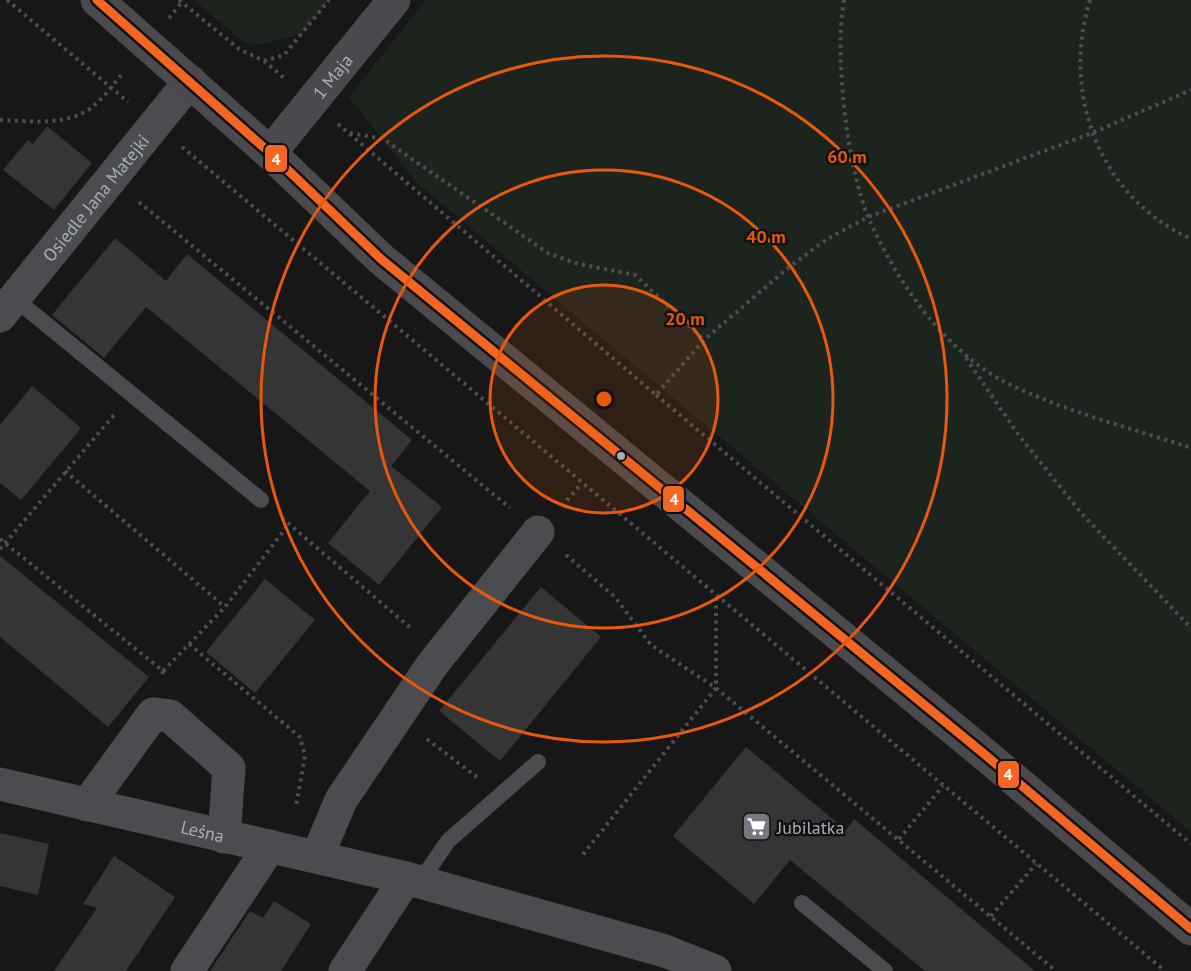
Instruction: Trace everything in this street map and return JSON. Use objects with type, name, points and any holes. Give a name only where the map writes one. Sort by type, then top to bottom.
[{"type":"street","points":[[97,0],[270,153],[381,259],[983,753],[1191,929]]},
{"type":"street","name":"1 Maja","points":[[270,153],[394,0]]},
{"type":"street","name":"Osiedle Jana Matejki","points":[[7,307],[190,81]]},
{"type":"street","points":[[187,971],[292,851],[341,800],[441,654],[538,532]]},
{"type":"street","points":[[87,805],[153,714],[170,716],[229,768],[224,837]]},
{"type":"street","name":"Leśna","points":[[4,791],[87,805],[413,880],[671,961],[714,971]]},
{"type":"street","points":[[345,971],[413,880]]},
{"type":"lane","points":[[7,307],[261,500]]},
{"type":"lane","points":[[413,880],[448,841],[538,762]]},
{"type":"lane","points":[[802,903],[885,971]]},
{"type":"path","points":[[7,0],[581,484],[1165,971]]},
{"type":"path","points":[[179,0],[239,49],[264,61],[656,395],[1191,844]]},
{"type":"path","points":[[264,61],[284,55],[329,0]]},
{"type":"path","points":[[844,0],[840,20],[845,111],[868,217],[900,276],[931,318],[963,354],[1020,437],[1076,506],[1191,628]]},
{"type":"path","points":[[1090,0],[1080,41],[1079,69],[1082,96],[1092,133],[1109,168],[1125,190],[1158,220],[1191,239]]},
{"type":"path","points":[[0,120],[45,122],[70,118],[89,110],[111,87]]},
{"type":"path","points":[[656,395],[704,340],[788,268],[827,239],[868,217],[1092,133],[1191,90]]},
{"type":"path","points":[[347,132],[384,139],[548,253],[575,263],[635,275],[704,340]]},
{"type":"path","points":[[111,179],[615,597],[651,645],[716,688],[1056,971]]},
{"type":"path","points":[[963,354],[1006,382],[1191,448]]},
{"type":"path","points":[[0,549],[102,428]]},
{"type":"path","points":[[65,471],[225,607]]},
{"type":"path","points":[[575,491],[581,484]]},
{"type":"path","points":[[261,500],[441,654]]},
{"type":"path","points":[[153,714],[163,671],[225,607],[289,524]]},
{"type":"path","points":[[0,539],[163,671]]},
{"type":"path","points":[[581,857],[716,688],[716,597]]},
{"type":"path","points":[[189,644],[300,737],[305,756],[292,851]]},
{"type":"path","points":[[398,716],[501,795]]},
{"type":"path","points":[[899,839],[943,786]]},
{"type":"path","points":[[991,916],[1036,864]]},
{"type":"shaded area","points":[[194,0],[329,0],[302,34],[262,44],[245,43]]},
{"type":"shaded area","points":[[426,0],[1191,0],[1191,832],[417,183],[349,97]]},
{"type":"building","points":[[47,126],[92,163],[54,210],[3,170],[28,140],[33,144]]},
{"type":"building","points":[[115,238],[166,281],[187,254],[412,440],[391,466],[442,507],[379,585],[328,543],[370,491],[146,307],[104,358],[52,315]]},
{"type":"building","points":[[32,386],[81,428],[21,500],[0,483],[0,425]]},
{"type":"building","points":[[0,556],[149,677],[108,727],[0,637]]},
{"type":"building","points":[[265,579],[315,620],[255,693],[206,652]]},
{"type":"building","points":[[541,587],[601,637],[500,761],[439,711]]},
{"type":"building","points":[[746,747],[846,830],[854,819],[1035,971],[925,971],[790,860],[754,904],[673,836]]},
{"type":"building","points":[[0,833],[49,844],[38,895],[0,886]]},
{"type":"building","points":[[114,856],[175,897],[126,971],[54,971],[97,908],[83,904]]},
{"type":"building","points":[[274,901],[311,924],[281,971],[210,971],[250,911],[263,918]]},
{"type":"transit line","name":"4","points":[[97,0],[270,153],[381,259],[983,753],[1191,929]]},
{"type":"place","name":"Jubilatka","points":[[756,827]]}]
